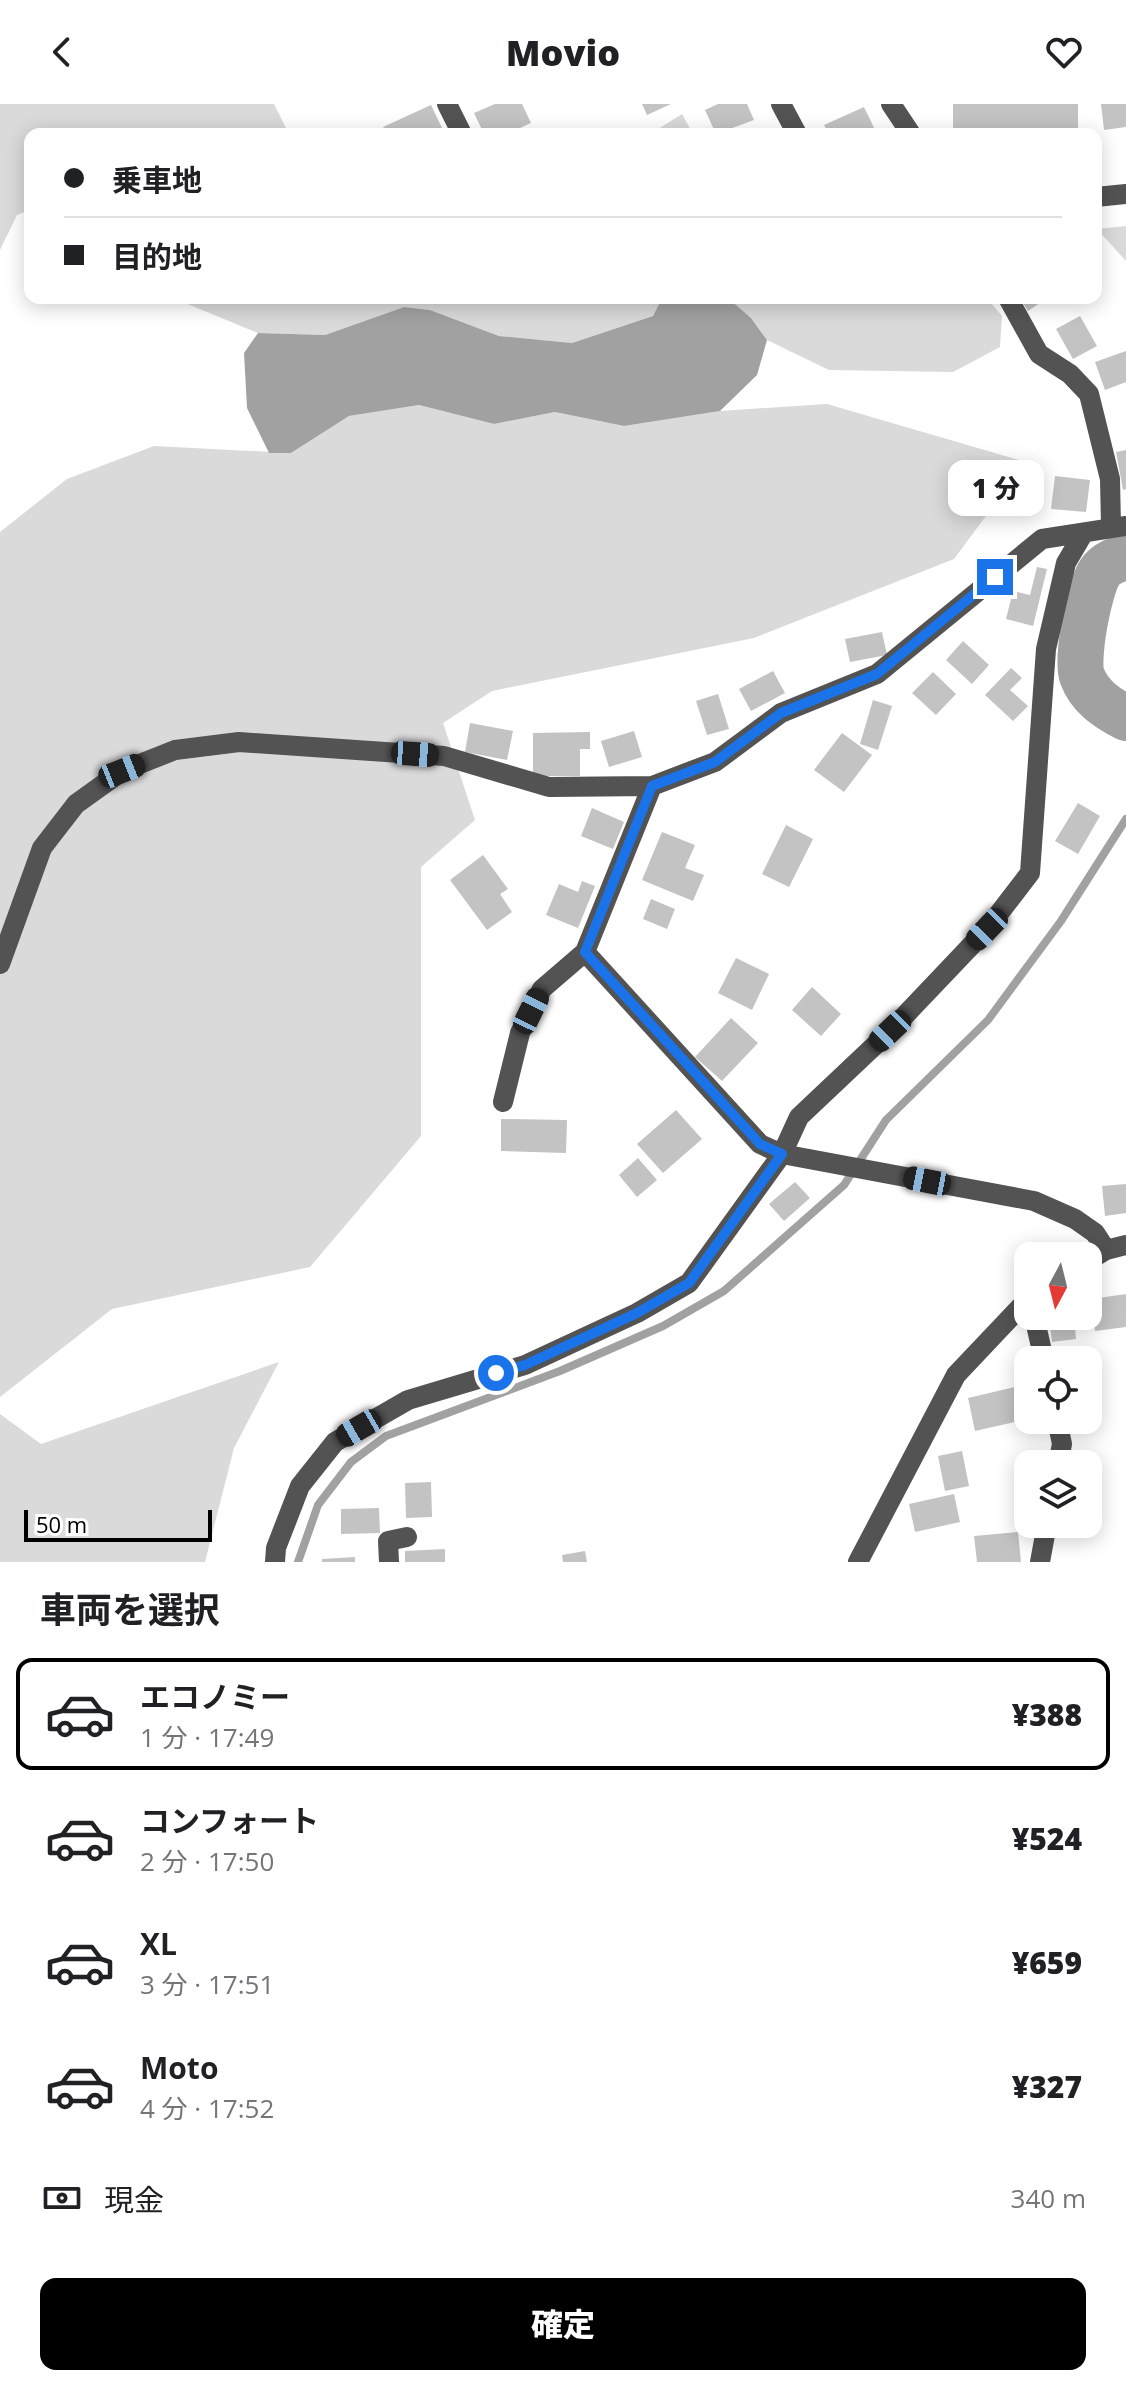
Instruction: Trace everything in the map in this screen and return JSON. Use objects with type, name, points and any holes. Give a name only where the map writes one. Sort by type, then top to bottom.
[{"type":"street","points":[[447,104],[459,128]]},
{"type":"street","points":[[781,104],[794,128]]},
{"type":"street","points":[[891,104],[907,128]]},
{"type":"street","points":[[1102,196],[1126,194]]},
{"type":"street","points":[[0,964],[42,848],[76,804],[122,771],[175,750],[239,742],[444,756],[549,787],[652,786],[715,762],[781,713],[877,674],[1042,539],[1119,526],[1089,394],[1070,374],[1039,354],[1011,304]]},
{"type":"street","points":[[275,1562],[276,1548],[300,1486],[335,1442],[408,1400],[525,1365],[637,1313],[689,1283],[782,1154],[799,1117],[966,951],[1030,873],[1046,649],[1066,563],[1083,534]]},
{"type":"street","points":[[503,1102],[520,1033],[542,989],[585,952],[652,786]]},
{"type":"street","points":[[585,952],[760,1144],[782,1154],[1034,1201],[1075,1219],[1116,1248]]},
{"type":"street","points":[[858,1562],[956,1375],[1014,1314]]},
{"type":"street","points":[[389,1562],[388,1541],[407,1537]]},
{"type":"street","points":[[1040,1562],[1044,1538]]},
{"type":"shaded area","points":[[0,104],[274,104],[286,128],[24,128],[24,212],[17,215],[0,250]]},
{"type":"shaded area","points":[[682,114],[690,128],[660,128]]},
{"type":"shaded area","points":[[1126,226],[1126,261],[1102,235],[1102,228]]},
{"type":"shaded area","points":[[188,304],[659,304],[653,316],[572,343],[499,336],[430,310],[404,307],[325,335],[258,333]]},
{"type":"shaded area","points":[[659,304],[735,304],[751,318],[767,340],[757,375],[720,411],[624,426],[555,412],[494,424],[419,405],[349,416],[291,453],[269,453],[247,408],[244,353],[258,333],[325,335],[404,307],[430,310],[499,336],[572,343],[653,316]]},
{"type":"shaded area","points":[[735,304],[992,304],[1002,316],[1000,347],[953,372],[829,370],[767,340],[751,318]]},
{"type":"shaded area","points":[[827,404],[1026,462],[954,559],[754,638],[492,691],[443,723],[475,820],[421,867],[421,1136],[310,1267],[112,1309],[0,1397],[0,532],[67,479],[154,446],[291,453],[349,416],[419,405],[494,424],[555,412],[624,426],[720,411]]},
{"type":"shaded area","points":[[279,1362],[234,1448],[205,1562],[0,1562],[0,1414],[41,1444]]},
{"type":"building","points":[[495,104],[522,104],[531,123],[520,128],[481,128],[474,113]]},
{"type":"building","points":[[642,104],[671,104],[647,115]]},
{"type":"building","points":[[718,104],[747,104],[754,120],[732,128],[713,128],[705,110]]},
{"type":"building","points":[[953,104],[1078,104],[1078,128],[953,128]]},
{"type":"building","points":[[1101,104],[1126,104],[1126,127],[1104,130]]},
{"type":"building","points":[[431,105],[442,128],[384,128]]},
{"type":"building","points":[[864,107],[874,128],[826,128],[824,125]]},
{"type":"building","points":[[1024,304],[1038,304],[1028,311]]},
{"type":"building","points":[[1080,316],[1097,346],[1073,359],[1056,329]]},
{"type":"building","points":[[1126,351],[1126,382],[1105,390],[1095,362]]},
{"type":"building","points":[[1126,450],[1126,489],[1123,490],[1116,452]]},
{"type":"building","points":[[1055,476],[1090,480],[1086,512],[1051,509]]},
{"type":"building","points":[[1037,567],[1047,569],[1033,626],[1006,619],[1013,591],[1030,595]]},
{"type":"building","points":[[882,632],[887,655],[850,662],[845,639]]},
{"type":"building","points":[[963,641],[989,665],[972,684],[946,660]]},
{"type":"building","points":[[1011,668],[1022,678],[1010,690],[1028,706],[1013,721],[985,695]]},
{"type":"building","points":[[773,671],[785,693],[751,711],[739,689]]},
{"type":"building","points":[[933,672],[956,694],[936,715],[912,693]]},
{"type":"building","points":[[718,694],[729,729],[707,735],[696,701]]},
{"type":"building","points":[[873,700],[892,706],[878,750],[860,744]]},
{"type":"building","points":[[470,723],[513,731],[507,760],[465,752]]},
{"type":"building","points":[[634,731],[642,757],[609,767],[601,741]]},
{"type":"building","points":[[590,732],[590,749],[580,749],[580,776],[533,776],[533,733]]},
{"type":"building","points":[[842,733],[872,755],[844,792],[814,770]]},
{"type":"building","points":[[1078,803],[1100,816],[1078,854],[1055,841]]},
{"type":"building","points":[[592,808],[624,822],[613,849],[581,836]]},
{"type":"building","points":[[786,825],[813,839],[789,887],[762,874]]},
{"type":"building","points":[[662,832],[695,845],[685,868],[704,875],[693,901],[642,880]]},
{"type":"building","points":[[483,855],[508,889],[500,894],[512,912],[487,930],[450,880]]},
{"type":"building","points":[[582,881],[595,886],[578,928],[546,915],[559,884],[578,892]]},
{"type":"building","points":[[651,899],[675,909],[667,929],[643,919]]},
{"type":"building","points":[[736,958],[769,974],[752,1010],[718,993]]},
{"type":"building","points":[[812,987],[841,1014],[821,1036],[792,1010]]},
{"type":"building","points":[[731,1018],[758,1043],[722,1081],[695,1057]]},
{"type":"building","points":[[676,1110],[702,1139],[663,1173],[637,1144]]},
{"type":"building","points":[[501,1119],[567,1120],[566,1153],[501,1151]]},
{"type":"building","points":[[638,1158],[657,1180],[637,1197],[619,1175]]},
{"type":"building","points":[[795,1182],[810,1198],[784,1221],[769,1204]]},
{"type":"building","points":[[1126,1184],[1126,1213],[1105,1216],[1102,1186]]},
{"type":"building","points":[[1126,1294],[1126,1327],[1095,1331],[1102,1330],[1102,1297]]},
{"type":"building","points":[[1051,1330],[1075,1330],[1076,1339],[1052,1342]]},
{"type":"building","points":[[1014,1387],[1014,1422],[975,1431],[968,1398]]},
{"type":"building","points":[[962,1451],[969,1486],[945,1491],[938,1456]]},
{"type":"building","points":[[431,1482],[432,1517],[406,1518],[405,1483]]},
{"type":"building","points":[[954,1494],[960,1522],[915,1532],[909,1504]]},
{"type":"building","points":[[379,1508],[380,1533],[341,1534],[341,1509]]},
{"type":"building","points":[[1014,1532],[1014,1538],[1019,1538],[1021,1562],[977,1562],[974,1536]]},
{"type":"building","points":[[445,1549],[445,1562],[405,1562],[405,1551]]},
{"type":"building","points":[[585,1551],[587,1562],[563,1562],[562,1555]]},
{"type":"building","points":[[355,1557],[355,1562],[322,1562],[322,1559]]},
{"type":"waterway","points":[[1126,557],[1105,566],[1096,580],[1081,654],[1082,676],[1094,696],[1126,718]]},
{"type":"waterway","points":[[298,1562],[318,1505],[351,1462],[386,1436],[560,1371],[663,1326],[724,1291],[844,1185],[886,1120],[988,1020],[1061,921],[1126,819]]},
{"type":"route","points":[[496,1373],[525,1365],[637,1313],[689,1283],[782,1154],[760,1144],[585,952],[652,786],[715,762],[781,713],[877,674],[995,577]]}]
